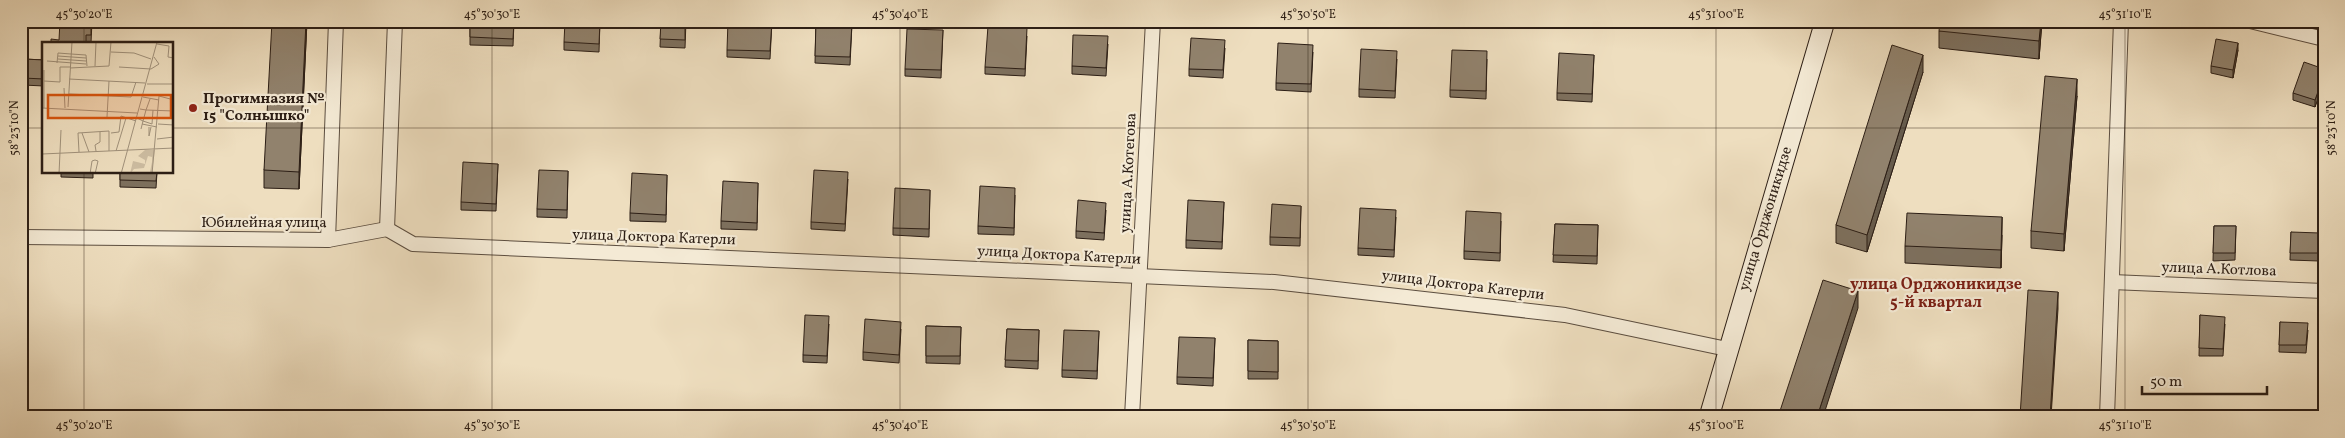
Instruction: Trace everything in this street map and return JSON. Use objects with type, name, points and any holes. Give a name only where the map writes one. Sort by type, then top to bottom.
[{"type":"main road","name":"улица Орджоникидзе","points":[[1709,417],[1825,21]]},
{"type":"street","points":[[328,240],[336,21]]},
{"type":"street","points":[[387,229],[395,21]]},
{"type":"street","name":"улица А.Котегова","points":[[1132,417],[1141,276],[1153,21]]},
{"type":"street","points":[[1569,21],[1585,22]]},
{"type":"street","points":[[2107,417],[2121,21]]},
{"type":"street","points":[[2250,21],[2324,39]]},
{"type":"street","name":"Юбилейная улица","points":[[21,237],[328,240],[387,229]]},
{"type":"street","name":"улица Доктора Катерли","points":[[387,229],[413,244],[1274,282],[1565,314],[1728,350]]},
{"type":"street","name":"улица А.Котлова","points":[[2112,282],[2324,290]]},
{"type":"building","points":[[60,21],[91,21],[91,35],[86,35],[86,42],[51,42],[51,39],[59,40]]},
{"type":"building","points":[[272,21],[306,21],[299,172],[264,170]]},
{"type":"building","points":[[470,21],[514,21],[513,39],[470,37]]},
{"type":"building","points":[[565,21],[600,21],[599,44],[564,42]]},
{"type":"building","points":[[661,21],[685,21],[685,40],[660,39]]},
{"type":"building","points":[[728,21],[772,21],[770,51],[727,50]]},
{"type":"building","points":[[1940,21],[2041,21],[2039,41],[1939,31]]},
{"type":"building","points":[[816,22],[852,23],[850,57],[815,56]]},
{"type":"building","points":[[988,26],[1027,28],[1025,69],[985,67]]},
{"type":"building","points":[[907,29],[943,30],[941,70],[905,69]]},
{"type":"building","points":[[1073,35],[1108,36],[1106,68],[1072,66]]},
{"type":"building","points":[[21,37],[25,37],[24,59],[42,60],[42,79],[23,78],[21,100]]},
{"type":"building","points":[[1191,38],[1225,40],[1223,70],[1189,69]]},
{"type":"building","points":[[2216,39],[2238,43],[2233,70],[2211,66]]},
{"type":"building","points":[[1278,43],[1313,45],[1311,84],[1276,83]]},
{"type":"building","points":[[1892,45],[1923,55],[1867,235],[1836,225]]},
{"type":"building","points":[[1361,49],[1397,51],[1395,91],[1359,89]]},
{"type":"building","points":[[1452,50],[1487,51],[1486,91],[1450,90]]},
{"type":"building","points":[[1559,53],[1594,55],[1592,94],[1557,93]]},
{"type":"building","points":[[2304,62],[2324,69],[2324,75],[2315,100],[2293,93]]},
{"type":"building","points":[[2045,76],[2077,79],[2064,234],[2031,231]]},
{"type":"building","points":[[463,162],[498,164],[496,204],[461,202]]},
{"type":"building","points":[[539,170],[568,171],[567,210],[537,209]]},
{"type":"building","points":[[814,170],[848,172],[845,224],[811,222]]},
{"type":"building","points":[[632,173],[667,175],[666,215],[630,213]]},
{"type":"building","points":[[120,174],[157,174],[156,181],[120,180]]},
{"type":"building","points":[[723,181],[758,183],[757,223],[721,221]]},
{"type":"building","points":[[980,186],[1015,188],[1014,228],[978,226]]},
{"type":"building","points":[[895,188],[930,190],[929,229],[893,228]]},
{"type":"building","points":[[1078,200],[1106,203],[1104,233],[1076,231]]},
{"type":"building","points":[[1188,200],[1224,202],[1222,242],[1186,240]]},
{"type":"building","points":[[1272,204],[1301,206],[1300,238],[1270,237]]},
{"type":"building","points":[[1360,208],[1396,210],[1394,250],[1358,248]]},
{"type":"building","points":[[1466,211],[1501,213],[1500,253],[1464,251]]},
{"type":"building","points":[[1907,213],[2002,217],[2001,250],[1905,246]]},
{"type":"building","points":[[1555,224],[1598,225],[1597,256],[1553,255]]},
{"type":"building","points":[[2214,226],[2236,226],[2235,253],[2213,253]]},
{"type":"building","points":[[2291,232],[2320,233],[2319,253],[2290,253]]},
{"type":"building","points":[[1823,280],[1858,291],[1817,417],[1778,417]]},
{"type":"building","points":[[2028,290],[2058,292],[2050,417],[2020,417]]},
{"type":"building","points":[[805,315],[829,316],[827,356],[803,355]]},
{"type":"building","points":[[2200,315],[2225,317],[2223,349],[2199,348]]},
{"type":"building","points":[[865,319],[901,322],[899,355],[863,352]]},
{"type":"building","points":[[2280,322],[2308,323],[2306,345],[2279,345]]},
{"type":"building","points":[[926,326],[961,327],[960,356],[926,356]]},
{"type":"building","points":[[1007,329],[1039,330],[1038,361],[1005,360]]},
{"type":"building","points":[[1064,330],[1099,331],[1097,371],[1062,370]]},
{"type":"building","points":[[1179,337],[1215,338],[1213,378],[1177,377]]},
{"type":"building","points":[[1248,340],[1278,341],[1278,372],[1248,371]]},
{"type":"building","points":[[1856,414],[1866,417],[1855,417]]},
{"type":"place","name":"Прогимназия № 15 \"Солнышко\"","points":[[193,108]]},
{"type":"district","name":"улица Орджоникидзе 5-й квартал","points":[[1936,294]]}]
